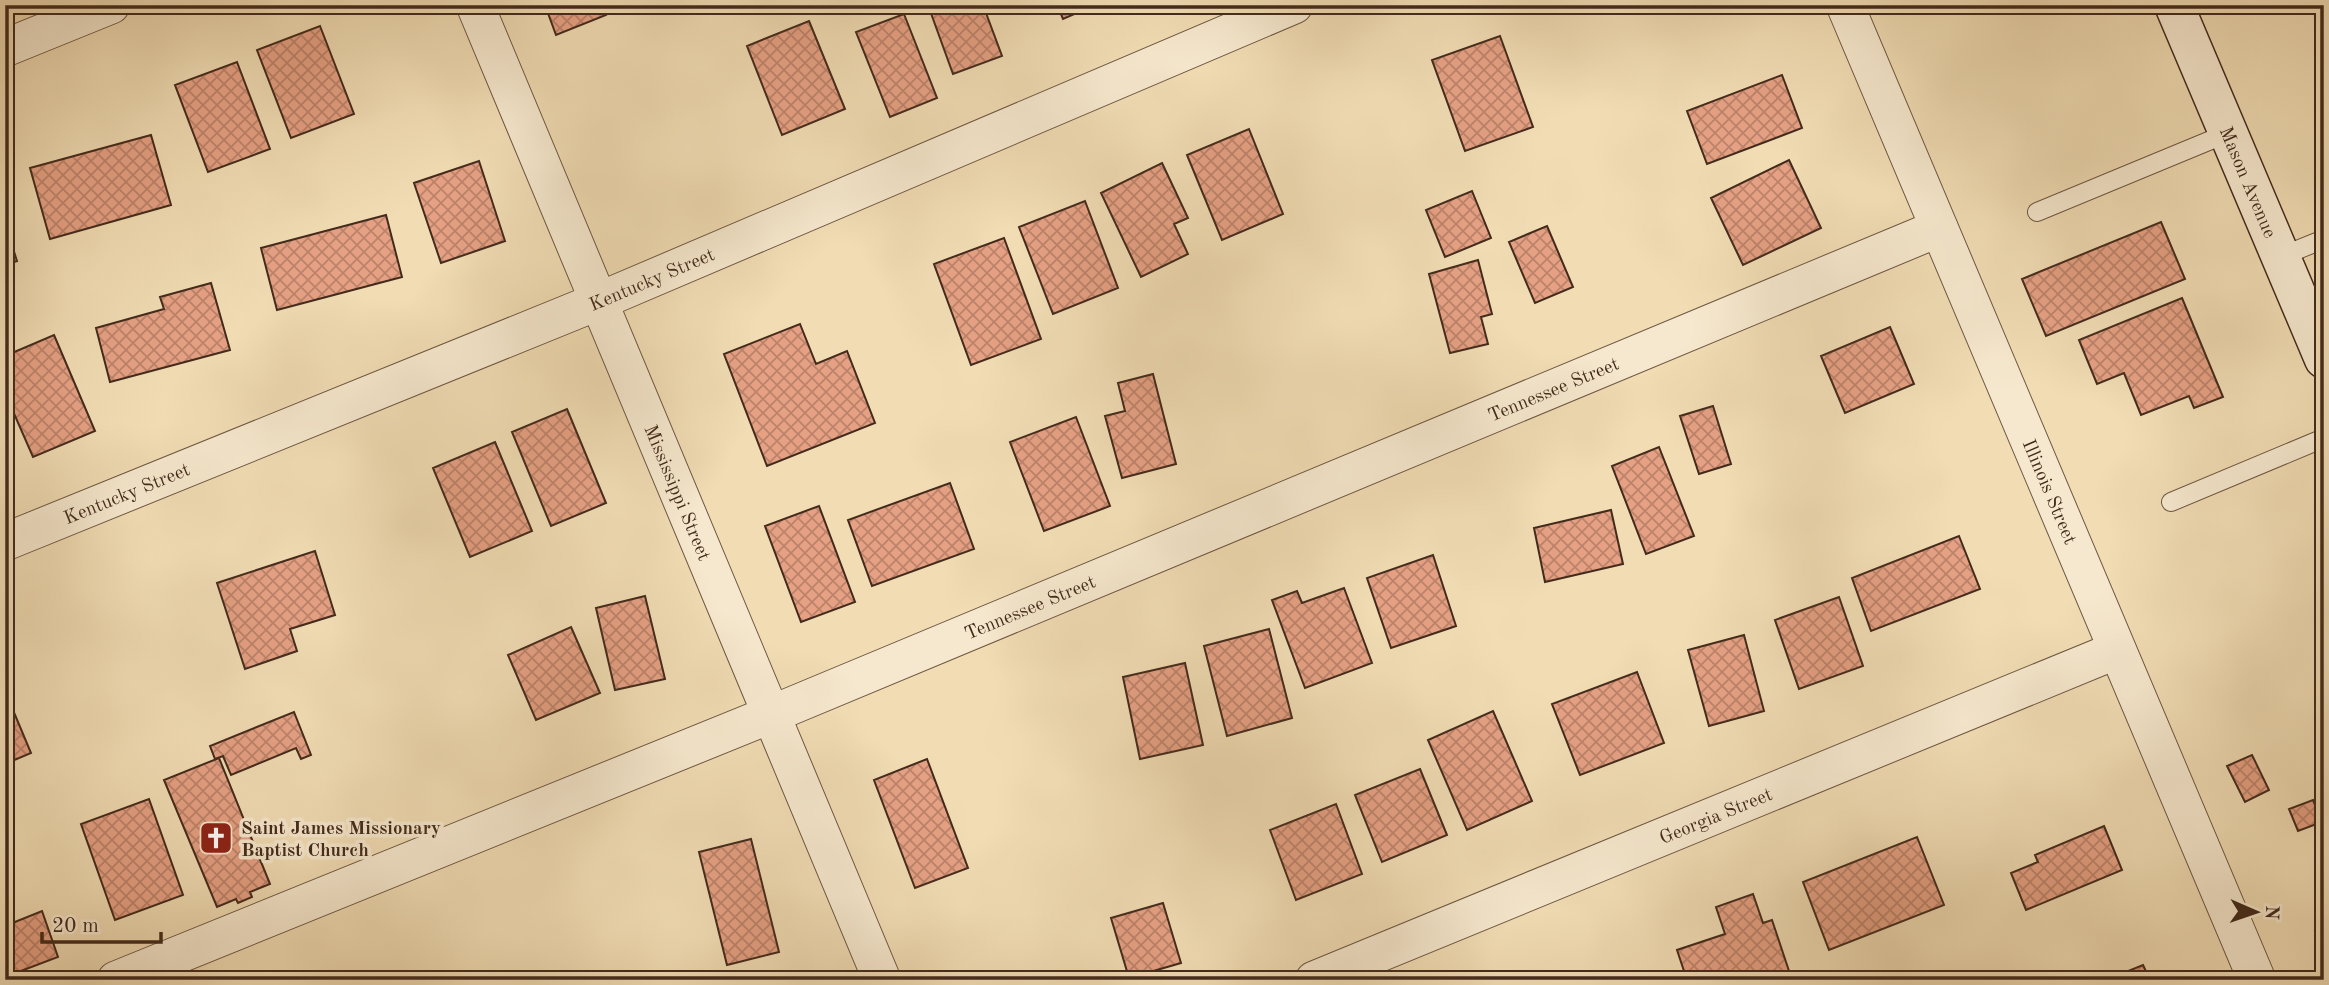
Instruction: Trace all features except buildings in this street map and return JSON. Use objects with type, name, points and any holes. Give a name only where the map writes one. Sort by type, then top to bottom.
[{"type":"street","points":[[5,48],[111,5]]},
{"type":"street","name":"Mississippi Street","points":[[475,5],[882,980]]},
{"type":"street","name":"Kentucky Street","points":[[5,542],[599,301],[1294,5]]},
{"type":"street","name":"Illinois Street","points":[[1845,5],[2257,980]]},
{"type":"street","name":"Mason Avenue","points":[[2174,5],[2324,359]]},
{"type":"street","name":"Tennessee Street","points":[[116,980],[772,714],[1939,228]]},
{"type":"street","name":"Georgia Street","points":[[1314,980],[2117,650]]},
{"type":"lane","points":[[2037,212],[2228,134]]},
{"type":"lane","points":[[2280,257],[2324,239]]},
{"type":"lane","points":[[2171,502],[2324,438]]},
{"type":"place","name":"Saint James Missionary Baptist Church","points":[[216,838]]}]
